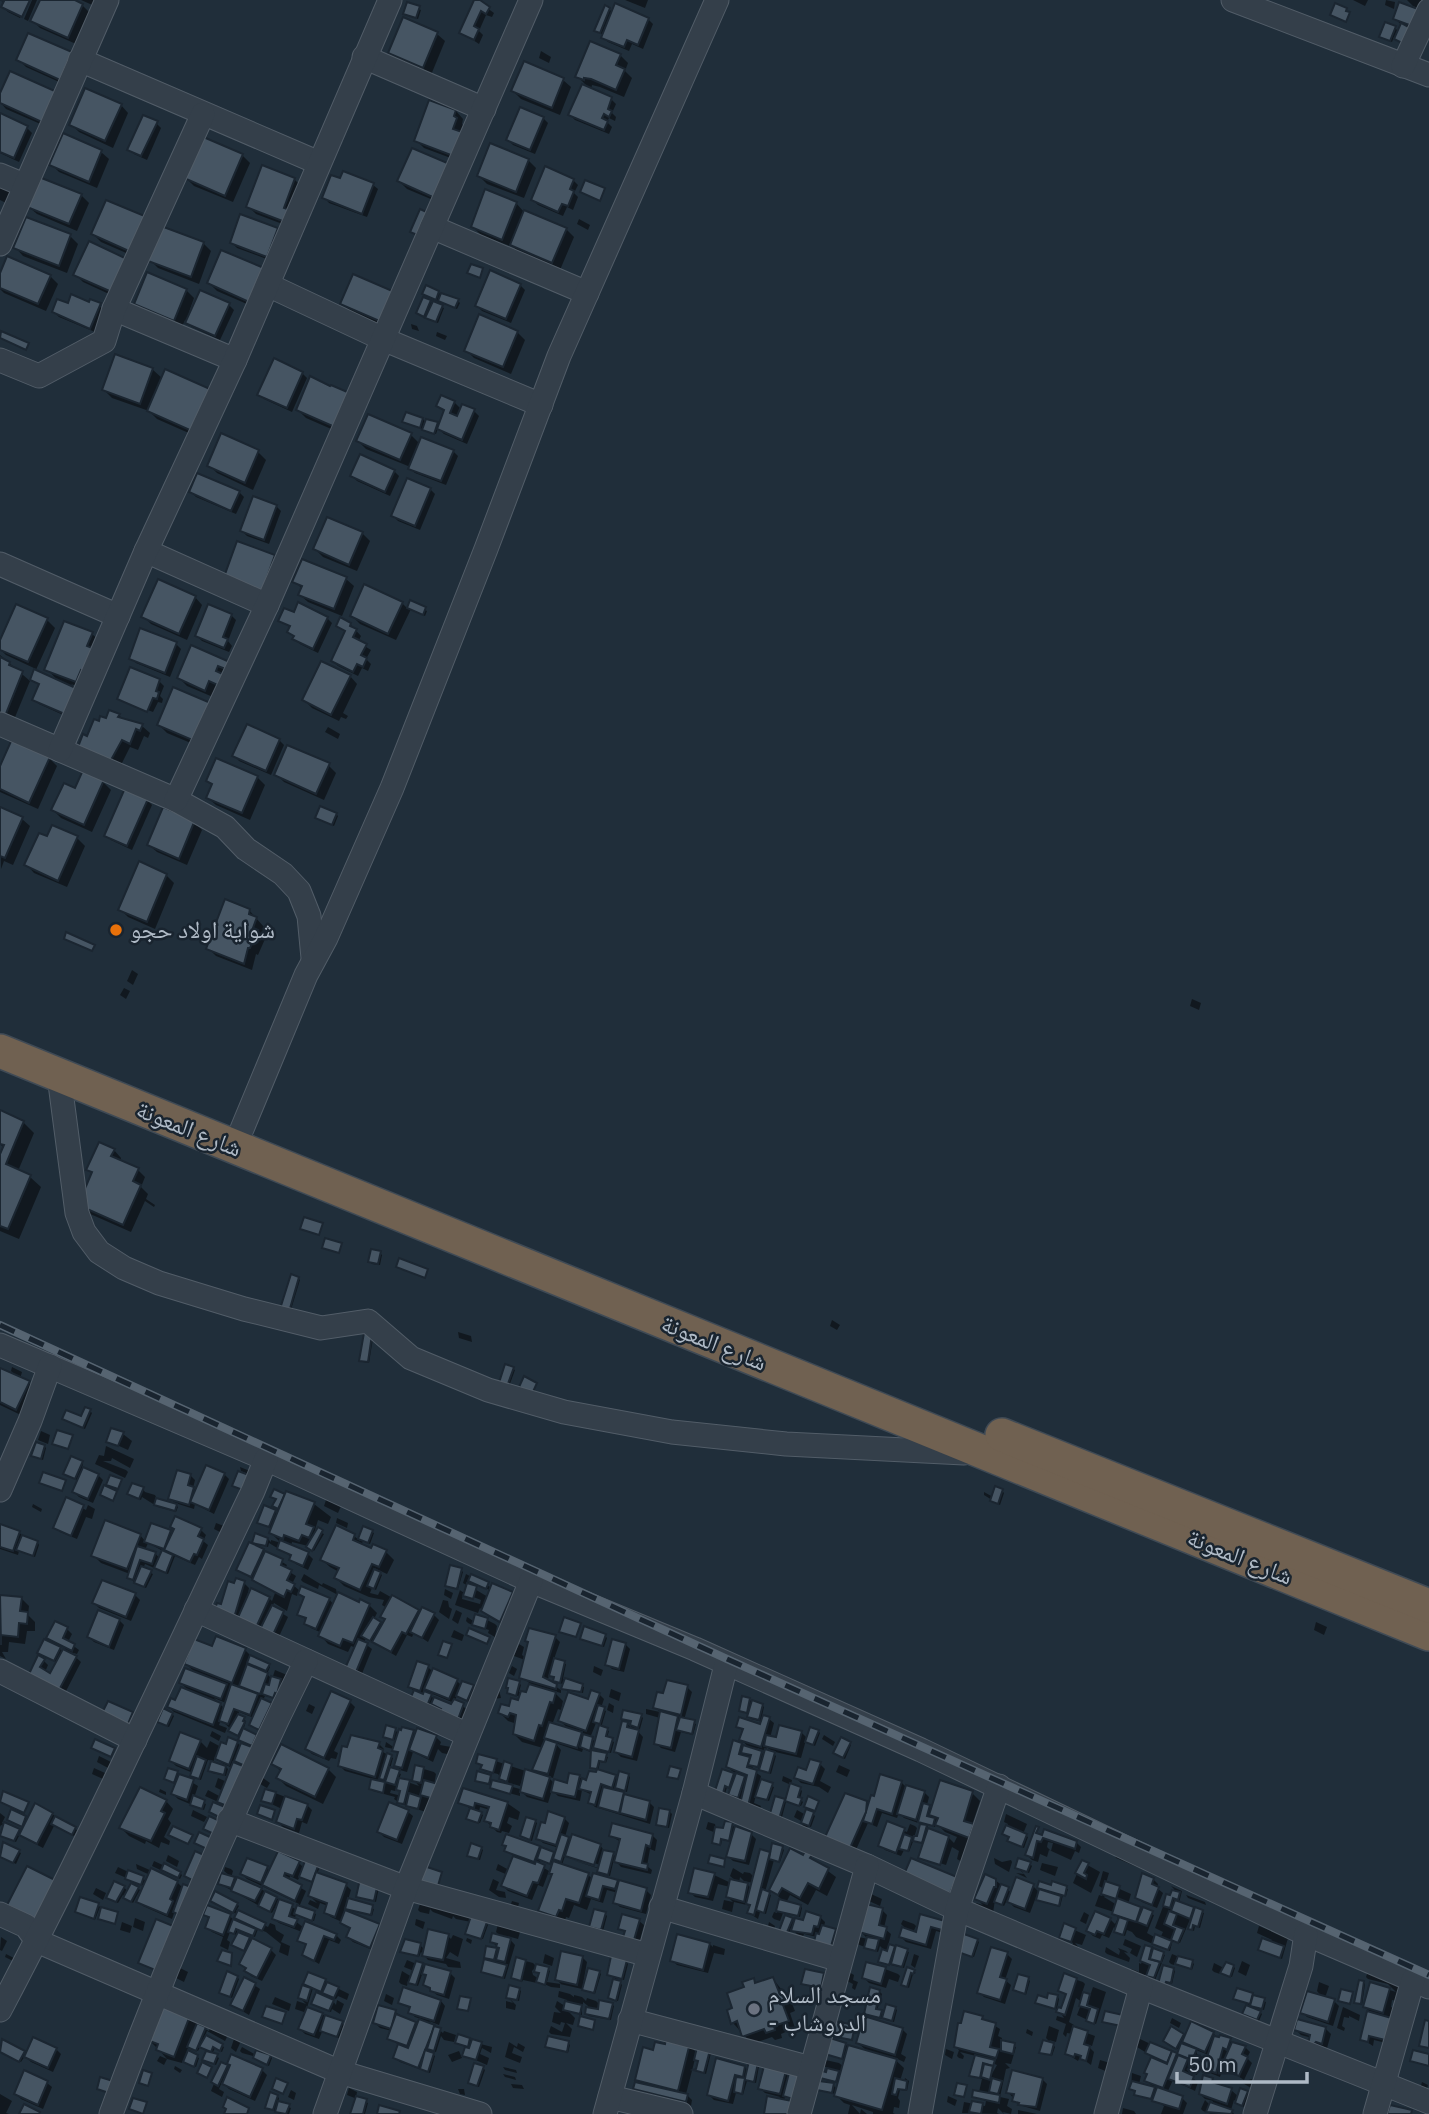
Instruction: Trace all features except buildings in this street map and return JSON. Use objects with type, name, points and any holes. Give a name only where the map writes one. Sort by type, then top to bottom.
[{"type":"highway","name":"شارع المعونة","points":[[0,1029],[242,1129],[1429,1606]]},
{"type":"highway","name":"شارع المعونة","points":[[0,1052],[1429,1634]]},
{"type":"street","points":[[0,244],[107,0]]},
{"type":"street","points":[[60,750],[146,551],[268,285],[390,0]]},
{"type":"street","points":[[176,800],[267,605],[531,0]]},
{"type":"street","points":[[242,1129],[313,958],[326,937],[392,788],[559,356],[718,0]]},
{"type":"street","points":[[1233,0],[1429,75]]},
{"type":"street","points":[[1403,65],[1429,9]]},
{"type":"street","points":[[364,57],[484,108]]},
{"type":"street","points":[[80,60],[319,163]]},
{"type":"street","points":[[0,360],[39,376],[104,341],[114,309],[203,114]]},
{"type":"street","points":[[0,175],[24,186]]},
{"type":"street","points":[[432,227],[587,293]]},
{"type":"street","points":[[268,285],[383,339],[541,405]]},
{"type":"street","points":[[114,309],[235,360]]},
{"type":"street","points":[[146,551],[267,605]]},
{"type":"street","points":[[3,573],[118,616]]},
{"type":"street","points":[[0,724],[176,800],[217,821],[246,849],[292,882],[303,899],[309,916],[313,958]]},
{"type":"street","points":[[59,1076],[69,1168],[77,1213],[84,1232],[99,1252],[111,1261],[159,1283],[244,1309],[321,1328],[368,1321],[411,1358],[488,1390],[565,1412],[672,1432],[761,1441],[991,1455]]},
{"type":"street","points":[[0,1345],[266,1459],[531,1581],[695,1650],[999,1786],[1306,1934],[1421,1984],[1383,2085],[1375,2114]]},
{"type":"street","points":[[0,1490],[50,1366]]},
{"type":"street","points":[[0,2010],[37,1941],[135,1740],[266,1459]]},
{"type":"street","points":[[326,2114],[406,1888],[531,1581]]},
{"type":"street","points":[[196,1610],[468,1735]]},
{"type":"street","points":[[111,2114],[156,1992],[229,1820],[306,1661]]},
{"type":"street","points":[[681,2114],[607,2105],[694,1793],[726,1665]]},
{"type":"street","points":[[0,1671],[135,1740]]},
{"type":"street","points":[[920,2114],[957,1909],[999,1786]]},
{"type":"street","points":[[694,1793],[1141,1987],[1429,2102]]},
{"type":"street","points":[[229,1820],[406,1888],[648,1955]]},
{"type":"street","points":[[799,2114],[867,1866]]},
{"type":"street","points":[[661,1907],[840,1961]]},
{"type":"street","points":[[0,1913],[26,1926],[37,1941],[340,2072],[480,2114]]},
{"type":"street","points":[[1255,2114],[1301,1966],[1306,1934]]},
{"type":"street","points":[[1106,2114],[1141,1987]]},
{"type":"street","points":[[630,2020],[811,2068]]},
{"type":"railway","points":[[0,1325],[727,1659],[1429,1975]]},
{"type":"place","name":"شواية اولاد حجو","points":[[116,930]]},
{"type":"place","name":"مسجد السلام - الدروشاب","points":[[754,2009]]}]
